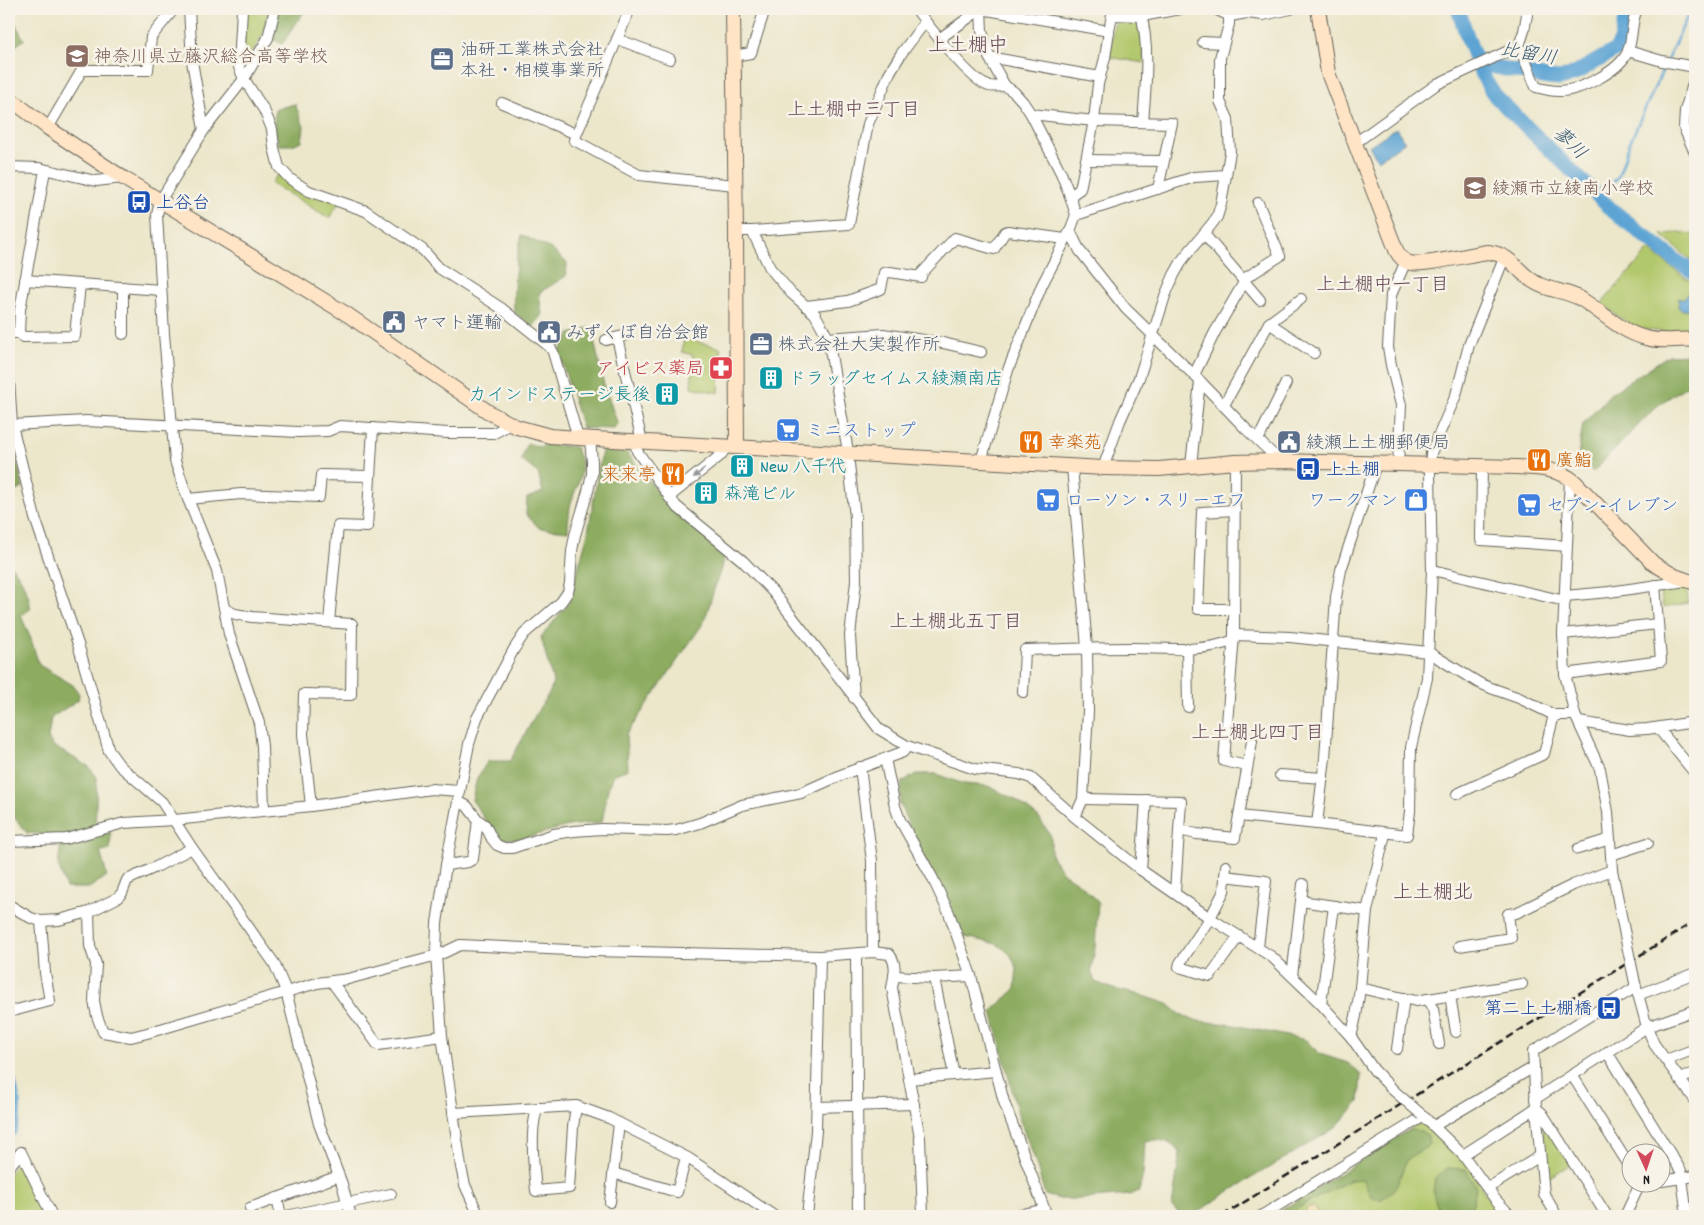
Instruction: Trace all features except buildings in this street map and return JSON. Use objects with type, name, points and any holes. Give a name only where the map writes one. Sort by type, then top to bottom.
[{"type":"street","points":[[48,128],[82,70],[148,70],[151,37],[174,9]]},
{"type":"street","points":[[189,9],[192,61],[204,130]]},
{"type":"street","points":[[242,9],[238,67],[264,110],[272,129],[279,167],[290,180],[309,191],[366,211],[423,250],[439,268],[501,308],[550,347],[592,462],[592,474],[588,491],[574,536],[568,592],[561,602],[524,634],[483,704],[469,744],[446,865],[438,923],[436,955],[442,1036],[461,1167],[465,1184],[479,1216]]},
{"type":"street","points":[[264,810],[262,746],[259,723],[229,634],[217,571],[175,461],[157,215],[160,201],[204,130],[244,79],[268,38],[275,9]]},
{"type":"street","points":[[630,9],[574,140],[640,174],[735,185]]},
{"type":"street","points":[[732,447],[736,231],[733,9]]},
{"type":"street","points":[[733,56],[751,53],[765,9]]},
{"type":"street","points":[[916,9],[939,39],[974,77],[988,86],[1005,86]]},
{"type":"street","points":[[939,39],[981,9],[1017,12],[1109,32]]},
{"type":"street","points":[[981,9],[982,30],[990,57],[1005,86],[1014,92],[1031,114],[1070,196],[1076,214],[1068,235],[1042,285],[1008,370],[981,461]]},
{"type":"street","points":[[1070,196],[1080,189],[1112,15],[1180,9]]},
{"type":"street","points":[[1215,9],[1263,15],[1291,9]]},
{"type":"street","points":[[1318,9],[1327,68],[1396,250],[1406,261],[1418,263],[1488,252],[1497,253],[1505,256],[1536,284],[1580,298],[1632,333],[1656,340],[1684,338],[1695,340]]},
{"type":"street","points":[[1528,9],[1519,46],[1536,87],[1553,91],[1574,89],[1588,84],[1612,69],[1622,60],[1628,51],[1637,9]]},
{"type":"street","points":[[1141,12],[1146,39],[1147,67],[1143,122]]},
{"type":"street","points":[[1103,468],[1120,421],[1140,378],[1165,296],[1183,259],[1217,217],[1224,193],[1230,152],[1230,136],[1228,119],[1220,101],[1220,58],[1229,12]]},
{"type":"street","points":[[736,231],[849,224],[868,124],[890,72],[925,22]]},
{"type":"street","points":[[617,39],[670,59]]},
{"type":"street","points":[[1203,42],[1224,43]]},
{"type":"street","points":[[1355,143],[1436,84],[1519,46]]},
{"type":"street","points":[[1628,51],[1662,61],[1695,67]]},
{"type":"street","points":[[990,57],[1100,77]]},
{"type":"street","points":[[1695,77],[1685,111],[1684,128],[1695,153]]},
{"type":"street","points":[[9,98],[48,128],[123,178],[348,315],[490,413],[511,424],[550,436],[1103,468],[1152,469],[1235,462],[1280,461],[1522,467],[1551,470],[1570,478],[1662,570],[1692,582]]},
{"type":"street","points":[[502,104],[576,134]]},
{"type":"street","points":[[1031,114],[1094,121],[1172,124],[1158,189]]},
{"type":"street","points":[[1086,160],[1163,162]]},
{"type":"street","points":[[9,167],[45,170],[96,181],[123,178]]},
{"type":"street","points":[[45,170],[20,310],[14,333],[23,337],[75,336],[80,284]]},
{"type":"street","points":[[1076,214],[1194,177],[1226,175]]},
{"type":"street","points":[[1191,466],[1197,378],[1215,332],[1247,277],[1280,256],[1258,203]]},
{"type":"street","points":[[752,231],[770,268],[791,293],[815,314],[828,338],[848,453],[855,517],[856,581],[850,636],[855,699]]},
{"type":"street","points":[[806,306],[848,301],[881,289],[884,273],[890,272],[921,277],[922,273],[954,238],[994,249],[1005,232],[1008,231],[1068,235],[1126,310],[1280,461]]},
{"type":"street","points":[[1204,234],[1260,300]]},
{"type":"street","points":[[1239,816],[1407,835],[1410,811],[1411,747],[1427,678],[1432,570],[1431,454],[1456,395],[1469,345],[1505,256]]},
{"type":"street","points":[[1398,464],[1401,404],[1388,347],[1391,295],[1406,261]]},
{"type":"street","points":[[25,280],[161,290]]},
{"type":"street","points":[[122,287],[123,334]]},
{"type":"street","points":[[1224,405],[1269,322],[1301,299]]},
{"type":"street","points":[[1269,322],[1314,353]]},
{"type":"street","points":[[828,338],[883,334],[943,343],[981,352]]},
{"type":"street","points":[[606,340],[622,336],[638,441],[637,451],[676,506],[755,572],[773,592],[878,729],[907,746],[975,769],[1019,774],[1031,778],[1075,817],[1142,870],[1210,918],[1272,957],[1321,1004],[1351,1037],[1374,1070],[1393,1090],[1463,1154],[1495,1199],[1511,1216]]},
{"type":"street","points":[[9,379],[12,425],[35,518],[78,644],[109,751],[120,766],[162,802],[192,848],[274,963],[286,991],[319,1124],[339,1176],[351,1216]]},
{"type":"street","points":[[1258,440],[1286,383]]},
{"type":"street","points":[[12,425],[86,421],[298,432],[328,430],[340,426],[494,434],[511,424]]},
{"type":"street","points":[[329,622],[338,526],[367,527],[373,428]]},
{"type":"street","points":[[669,496],[732,447]]},
{"type":"street","points":[[1235,462],[1234,638],[1224,761],[1247,766]]},
{"type":"street","points":[[1317,824],[1323,778],[1336,597],[1341,570],[1376,464]]},
{"type":"street","points":[[1072,466],[1087,648],[1088,711],[1083,799],[1075,817]]},
{"type":"street","points":[[1482,466],[1481,540],[1567,546]]},
{"type":"street","points":[[188,499],[241,494],[320,497],[321,475],[370,476]]},
{"type":"street","points":[[1570,478],[1563,634],[1565,674],[1577,718],[1600,769],[1608,812],[1612,870],[1627,945],[1647,1027],[1654,1044],[1695,1100]]},
{"type":"street","points":[[1234,609],[1198,609],[1202,512],[1235,510]]},
{"type":"street","points":[[1432,570],[1565,598],[1655,585],[1692,582]]},
{"type":"street","points":[[1565,674],[1661,660],[1655,585]]},
{"type":"street","points":[[225,610],[252,617],[352,624],[351,694],[304,694],[303,734],[311,806]]},
{"type":"street","points":[[1563,634],[1658,624]]},
{"type":"street","points":[[1023,692],[1025,650],[1187,648],[1222,645],[1234,638],[1290,637],[1332,640],[1428,652],[1479,683],[1554,715],[1577,718],[1601,726],[1630,730],[1688,724],[1695,728]]},
{"type":"street","points":[[1187,648],[1188,706]]},
{"type":"street","points":[[1457,794],[1544,754],[1554,715]]},
{"type":"street","points":[[1658,728],[1693,771]]},
{"type":"street","points":[[1179,830],[1235,838],[1252,741]]},
{"type":"street","points":[[9,841],[66,838],[124,823],[174,820],[311,806],[431,789],[459,796],[478,820],[485,825],[497,844],[504,848],[512,848],[554,834],[574,831],[602,829],[667,831],[700,823],[742,805],[801,793],[860,767],[903,752],[907,746]]},
{"type":"street","points":[[884,758],[900,820],[932,877],[949,913],[971,976],[1008,1116],[1046,1213],[1010,1216]]},
{"type":"street","points":[[860,767],[872,861],[873,952]]},
{"type":"street","points":[[1280,775],[1323,778]]},
{"type":"street","points":[[1083,799],[1181,801],[1175,892]]},
{"type":"street","points":[[1142,870],[1146,800]]},
{"type":"street","points":[[446,865],[468,862],[473,858],[478,820]]},
{"type":"street","points":[[1351,1037],[1360,988],[1367,911],[1385,834]]},
{"type":"street","points":[[1578,849],[1610,839]]},
{"type":"street","points":[[1611,855],[1648,843]]},
{"type":"street","points":[[9,905],[31,918],[41,921],[60,920],[89,912],[117,898],[122,893],[127,880],[192,848]]},
{"type":"street","points":[[1459,946],[1511,938],[1508,914],[1516,913],[1565,889],[1612,870]]},
{"type":"street","points":[[1239,936],[1208,977],[1179,966],[1210,918],[1224,891],[1226,871],[1266,881],[1258,947]]},
{"type":"street","points":[[1292,976],[1303,884]]},
{"type":"street","points":[[1301,901],[1367,911]]},
{"type":"street","points":[[1321,1004],[1334,906]]},
{"type":"street","points":[[89,912],[90,946],[96,964],[94,1001],[97,1016],[103,1032],[131,1037],[286,991],[317,983],[348,980],[436,955],[460,945],[592,951],[820,956],[873,952],[889,954],[894,959],[892,988],[920,1138],[923,1216]]},
{"type":"street","points":[[9,1012],[50,1001],[45,973],[41,921]]},
{"type":"street","points":[[856,954],[858,1216]]},
{"type":"street","points":[[807,1216],[817,1107],[820,956]]},
{"type":"street","points":[[1557,1216],[1544,1194],[1533,1051],[1637,988],[1695,973]]},
{"type":"street","points":[[894,976],[934,978],[971,976]]},
{"type":"street","points":[[934,978],[954,1075]]},
{"type":"street","points":[[332,982],[378,1045],[442,1036]]},
{"type":"street","points":[[1360,988],[1416,1001],[1522,984]]},
{"type":"street","points":[[1450,995],[1456,1032]]},
{"type":"street","points":[[1397,1049],[1404,998]]},
{"type":"street","points":[[1427,999],[1433,1009],[1439,1044]]},
{"type":"street","points":[[1463,1154],[1536,1103],[1572,1075],[1647,1027],[1695,1010]]},
{"type":"street","points":[[1666,1060],[1695,1049]]},
{"type":"street","points":[[1607,1052],[1681,1171],[1687,1216]]},
{"type":"street","points":[[1434,1126],[1534,1067]]},
{"type":"street","points":[[909,1079],[996,1070]]},
{"type":"street","points":[[1679,1079],[1695,1073]]},
{"type":"street","points":[[1572,1075],[1622,1154]]},
{"type":"street","points":[[1536,1103],[1607,1216]]},
{"type":"street","points":[[817,1107],[914,1104]]},
{"type":"street","points":[[453,1113],[576,1106],[619,1123],[686,1157],[774,1216]]},
{"type":"street","points":[[538,1108],[533,1142],[536,1191],[569,1188],[572,1127],[576,1106]]},
{"type":"street","points":[[1261,1216],[1423,1116]]},
{"type":"street","points":[[610,1202],[619,1123]]},
{"type":"street","points":[[9,1167],[21,1152],[52,1216]]},
{"type":"street","points":[[1488,1188],[1540,1156]]},
{"type":"street","points":[[613,1173],[677,1192],[686,1157]]},
{"type":"street","points":[[250,1208],[339,1176]]},
{"type":"street","points":[[1672,1179],[1695,1176]]},
{"type":"street","points":[[1624,1216],[1638,1192]]},
{"type":"street","points":[[286,1216],[391,1194]]},
{"type":"street","points":[[276,1198],[281,1216]]},
{"type":"green space","points":[[245,9],[269,9],[263,35],[243,67]]},
{"type":"green space","points":[[279,9],[306,9],[282,44],[272,39]]},
{"type":"green space","points":[[9,11],[24,40],[9,50]]},
{"type":"green space","points":[[1119,20],[1140,24],[1144,63],[1109,57],[1114,25]]},
{"type":"green space","points":[[295,104],[304,127],[302,141],[292,145],[279,145],[274,125],[275,109]]},
{"type":"green space","points":[[280,172],[339,203],[329,218],[271,183]]},
{"type":"green space","points":[[1679,232],[1695,235],[1695,264],[1662,235]]},
{"type":"green space","points":[[522,235],[551,249],[567,263],[566,276],[539,293],[542,315],[533,327],[514,312],[515,273]]},
{"type":"green space","points":[[1649,250],[1695,283],[1695,333],[1654,331],[1641,328],[1623,320],[1601,304]]},
{"type":"green space","points":[[591,327],[604,385],[618,425],[614,429],[582,428],[559,352],[570,334]]},
{"type":"green space","points":[[684,338],[721,348],[719,393],[691,387],[693,355],[682,352]]},
{"type":"green space","points":[[1695,354],[1695,380],[1657,406],[1593,472],[1578,456],[1583,424],[1610,394],[1669,355]]},
{"type":"green space","points":[[9,429],[23,488],[9,494]]},
{"type":"green space","points":[[527,443],[540,447],[546,444],[575,447],[581,464],[581,471],[570,507],[568,531],[539,528],[526,514],[527,498],[543,492],[538,473],[521,460]]},
{"type":"green space","points":[[603,445],[621,445],[666,502],[719,549],[724,558],[704,622],[626,735],[628,769],[613,775],[608,789],[602,822],[568,826],[521,839],[498,839],[472,800],[477,778],[488,761],[510,761],[550,692],[553,682],[541,637],[569,603],[588,532]]},
{"type":"green space","points":[[9,564],[13,567],[27,591],[30,609],[21,616],[39,665],[73,685],[79,694],[78,700],[51,718],[48,738],[53,746],[88,766],[97,777],[95,835],[111,833],[110,850],[100,851],[107,876],[89,888],[66,888],[58,865],[62,836],[27,833],[9,811]]},
{"type":"green space","points":[[1681,587],[1687,590],[1688,603],[1663,608],[1660,591],[1661,588]]},
{"type":"green space","points":[[916,774],[936,774],[964,784],[988,786],[1016,800],[1039,818],[1051,836],[1051,855],[1063,873],[1080,884],[1098,902],[1095,948],[1091,970],[1095,982],[1168,1004],[1180,1014],[1198,1021],[1229,1024],[1306,1040],[1320,1054],[1348,1063],[1361,1075],[1359,1102],[1335,1128],[1192,1216],[1182,1216],[1172,1207],[1180,1152],[1172,1145],[1160,1140],[1145,1141],[1143,1175],[1139,1191],[1130,1195],[1081,1199],[1060,1199],[1045,1195],[1034,1157],[1019,1118],[992,1011],[1015,989],[1017,968],[1010,954],[997,944],[965,937],[951,913],[900,805],[902,782]]},
{"type":"green space","points":[[1542,1120],[1571,1164],[1545,1180]]},
{"type":"green space","points":[[1418,1124],[1429,1125],[1471,1169],[1487,1197],[1505,1216],[1273,1216]]},
{"type":"green space","points":[[1409,1130],[1421,1131],[1428,1136],[1429,1145],[1408,1159],[1396,1186],[1380,1200],[1372,1198],[1362,1179],[1351,1180],[1305,1204],[1288,1216],[1273,1216]]},
{"type":"green space","points":[[18,1162],[42,1216],[9,1216],[9,1174]]},
{"type":"green space","points":[[1448,1168],[1466,1169],[1476,1187],[1473,1204],[1465,1216],[1433,1216],[1437,1207],[1433,1192],[1435,1178]]},
{"type":"sand","points":[[1313,1206],[1317,1210],[1318,1216],[1306,1216],[1305,1211],[1308,1207]]},
{"type":"water","points":[[1396,128],[1405,142],[1378,160],[1369,146]]},
{"type":"water","points":[[1688,293],[1695,295],[1695,314],[1692,309],[1682,310],[1678,307],[1679,298],[1683,300]]},
{"type":"waterway","name":"蓼川","points":[[1458,9],[1478,66],[1496,97],[1613,211],[1695,273]]},
{"type":"waterway","name":"比留川","points":[[1476,60],[1495,67],[1548,78],[1560,79],[1572,75],[1616,50],[1621,41],[1627,9]]},
{"type":"waterway","points":[[1667,60],[1691,9]]},
{"type":"waterway","points":[[1599,198],[1618,177],[1630,142],[1665,65]]},
{"type":"waterway","points":[[9,1082],[14,1112],[9,1131]]},
{"type":"railway","points":[[1222,1216],[1695,921]]},
{"type":"place","name":"神奈川県立藤沢総合高等学校","points":[[77,56]]},
{"type":"place","name":"油研工業株式会社 本社・相模事業所","points":[[442,59]]},
{"type":"place","name":"綾瀬市立綾南小学校","points":[[1475,188]]},
{"type":"place","name":"上谷台","points":[[139,202]]},
{"type":"place","name":"ヤマト運輸","points":[[394,322]]},
{"type":"place","name":"みずくぼ自治会館","points":[[549,332]]},
{"type":"place","name":"株式会社大実製作所","points":[[761,344]]},
{"type":"place","name":"アイビス薬局","points":[[721,368]]},
{"type":"place","name":"ドラッグセイムス綾瀬南店","points":[[771,378]]},
{"type":"place","name":"カインドステージ長後","points":[[667,394]]},
{"type":"place","name":"ミニストップ","points":[[788,430]]},
{"type":"place","name":"幸楽苑","points":[[1031,442]]},
{"type":"place","name":"綾瀬上土棚郵便局","points":[[1289,442]]},
{"type":"place","name":"廣鮨","points":[[1539,460]]},
{"type":"place","name":"New 八千代","points":[[742,466]]},
{"type":"place","name":"上土棚","points":[[1308,469]]},
{"type":"place","name":"来来亭","points":[[673,474]]},
{"type":"place","name":"森滝ビル","points":[[706,493]]},
{"type":"place","name":"ローソン・スリーエフ","points":[[1048,500]]},
{"type":"place","name":"ワークマン","points":[[1416,500]]},
{"type":"place","name":"セブン-イレブン","points":[[1529,505]]},
{"type":"place","name":"第二上土棚橋","points":[[1609,1008]]},
{"type":"district","name":"上土棚中","points":[[968,44]]},
{"type":"district","name":"上土棚中三丁目","points":[[854,108]]},
{"type":"district","name":"上土棚中一丁目","points":[[1383,283]]},
{"type":"district","name":"上土棚北五丁目","points":[[956,620]]},
{"type":"district","name":"上土棚北四丁目","points":[[1258,731]]},
{"type":"district","name":"上土棚北","points":[[1433,891]]}]
